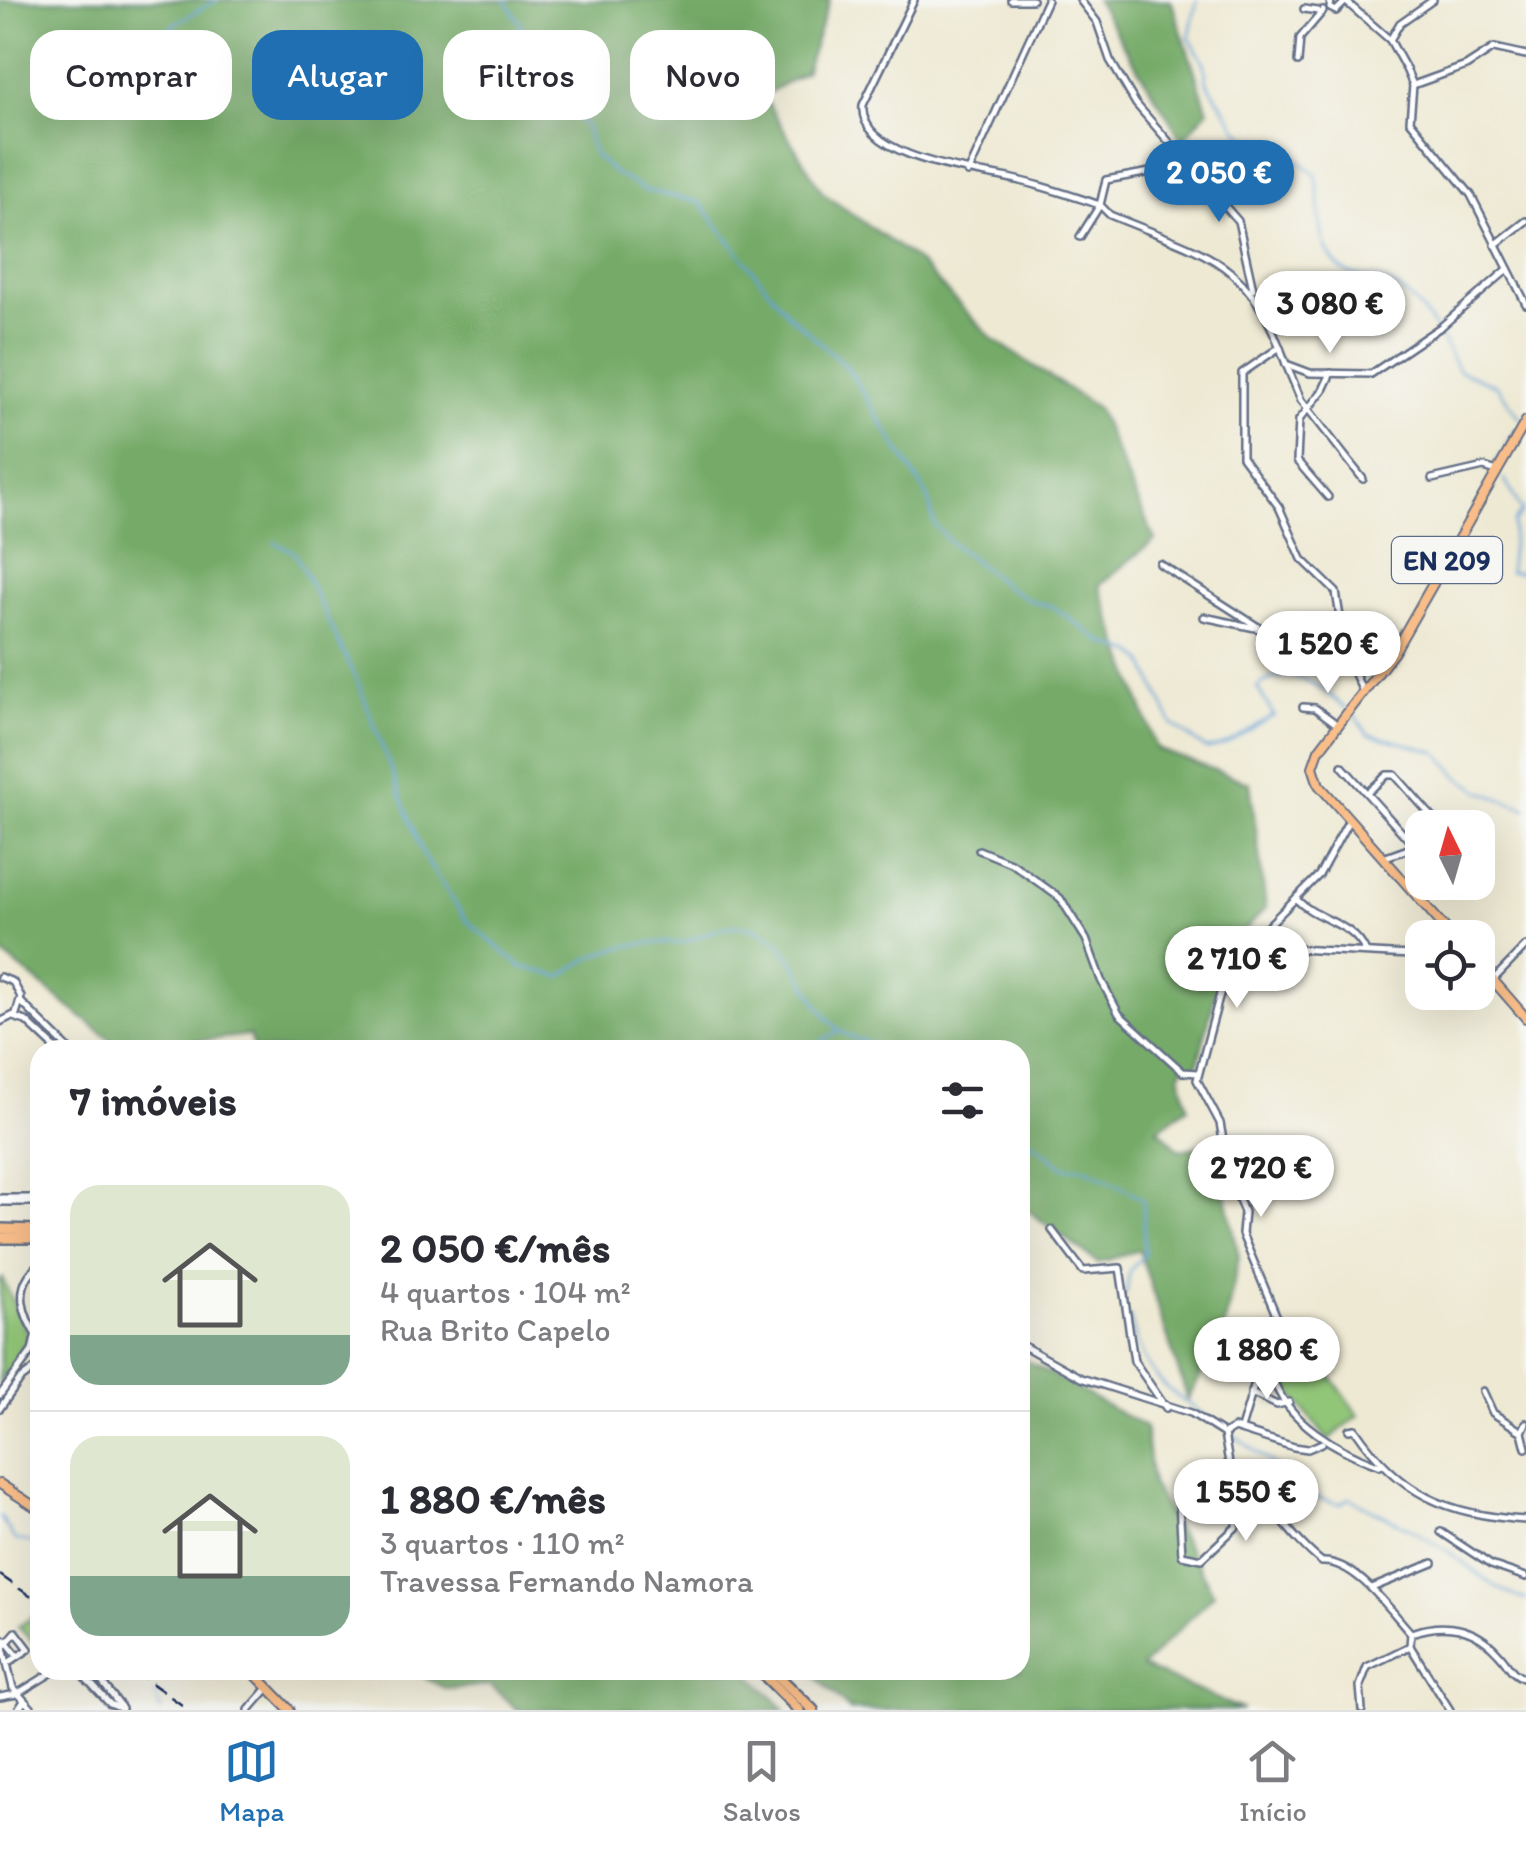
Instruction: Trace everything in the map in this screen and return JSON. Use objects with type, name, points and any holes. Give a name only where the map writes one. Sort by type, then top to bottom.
[{"type":"highway","points":[[0,1229],[30,1230]]},
{"type":"highway","points":[[0,1238],[30,1238]]},
{"type":"highway","points":[[769,1680],[799,1710]]},
{"type":"highway","points":[[782,1680],[813,1710]]},
{"type":"main road","name":"EN 209","points":[[1439,920],[1314,775],[1319,750],[1394,652],[1525,423]]},
{"type":"main road","points":[[1495,982],[1526,1018]]},
{"type":"main road","points":[[0,1484],[30,1504]]},
{"type":"main road","points":[[260,1680],[290,1710]]},
{"type":"street","points":[[914,0],[862,114],[874,136],[888,145],[968,173],[1003,177],[1100,205],[1110,215],[1218,260],[1253,292]]},
{"type":"street","points":[[1011,0],[1032,0]]},
{"type":"street","points":[[968,173],[1047,0]]},
{"type":"street","points":[[1080,0],[1097,22],[1110,60],[1136,104],[1238,221],[1253,292],[1286,364],[1308,408],[1363,479]]},
{"type":"street","points":[[1331,0],[1331,10]]},
{"type":"street","points":[[1390,40],[1400,23],[1432,0]]},
{"type":"street","points":[[1310,24],[1305,9],[1340,10],[1344,1],[1390,40],[1413,84],[1410,121],[1470,195],[1526,304]]},
{"type":"street","points":[[1298,62],[1299,42],[1323,11]]},
{"type":"street","points":[[1413,84],[1466,66],[1494,48],[1526,55]]},
{"type":"street","points":[[1080,237],[1100,205],[1106,180],[1156,171],[1182,158]]},
{"type":"street","points":[[1496,245],[1526,221]]},
{"type":"street","points":[[1286,364],[1310,372],[1375,372],[1442,326],[1508,269]]},
{"type":"street","points":[[1280,347],[1242,373],[1242,456],[1279,508],[1302,559],[1336,592],[1346,654],[1363,692]]},
{"type":"street","points":[[1328,497],[1297,466],[1299,420],[1331,373]]},
{"type":"street","points":[[1432,479],[1484,468],[1497,472]]},
{"type":"street","points":[[1160,564],[1263,630]]},
{"type":"street","points":[[1204,617],[1311,636],[1346,654]]},
{"type":"street","points":[[1304,707],[1315,708],[1338,725]]},
{"type":"street","points":[[1342,766],[1405,831]]},
{"type":"street","points":[[1367,792],[1387,775],[1395,775],[1426,810]]},
{"type":"street","points":[[1263,938],[1263,931],[1320,876],[1349,820]]},
{"type":"street","points":[[979,850],[1013,864],[1060,898],[1086,939],[1100,980],[1120,1014],[1183,1072],[1198,1074]]},
{"type":"street","points":[[1386,861],[1405,850]]},
{"type":"street","points":[[1296,899],[1309,913],[1336,920],[1366,952]]},
{"type":"street","points":[[1405,955],[1296,949],[1263,938],[1243,944],[1230,957],[1198,1074],[1199,1090],[1224,1134],[1229,1174],[1244,1212],[1242,1234],[1279,1322],[1281,1334],[1272,1358],[1272,1376],[1289,1402],[1324,1442],[1380,1466],[1441,1506],[1526,1520]]},
{"type":"street","points":[[1495,978],[1526,946]]},
{"type":"street","points":[[0,977],[16,985],[21,1002],[60,1040]]},
{"type":"street","points":[[13,1017],[21,1002]]},
{"type":"street","points":[[0,1022],[13,1017],[26,1021],[46,1040]]},
{"type":"street","points":[[0,1200],[30,1200]]},
{"type":"street","points":[[1052,1230],[1083,1271],[1120,1268],[1134,1361],[1166,1408]]},
{"type":"street","points":[[30,1272],[21,1300],[30,1322]]},
{"type":"street","points":[[1030,1349],[1093,1383],[1190,1413],[1224,1434],[1241,1430],[1308,1449],[1324,1442]]},
{"type":"street","points":[[0,1395],[30,1354]]},
{"type":"street","points":[[1241,1430],[1264,1363],[1272,1358]]},
{"type":"street","points":[[0,1408],[30,1372]]},
{"type":"street","points":[[1483,1391],[1493,1413],[1522,1432]]},
{"type":"street","points":[[1252,1393],[1276,1405],[1289,1402]]},
{"type":"street","points":[[1526,1423],[1522,1432],[1526,1448]]},
{"type":"street","points":[[1349,1430],[1355,1429],[1380,1466]]},
{"type":"street","points":[[1224,1434],[1226,1461],[1233,1471],[1317,1559],[1338,1562],[1361,1584],[1372,1588],[1411,1633],[1410,1646],[1450,1710]]},
{"type":"street","points":[[1219,1481],[1237,1519],[1236,1528],[1202,1559],[1187,1559],[1182,1555],[1178,1482],[1219,1481],[1233,1471]]},
{"type":"street","points":[[1442,1532],[1490,1565],[1526,1577]]},
{"type":"street","points":[[1372,1588],[1433,1562]]},
{"type":"street","points":[[1411,1633],[1444,1626],[1476,1635],[1501,1655],[1514,1675],[1525,1681]]},
{"type":"street","points":[[3,1643],[16,1632],[29,1649],[8,1662]]},
{"type":"street","points":[[3,1643],[18,1656]]},
{"type":"street","points":[[3,1643],[18,1694],[33,1710]]},
{"type":"street","points":[[1362,1710],[1360,1686],[1367,1667],[1410,1646]]},
{"type":"street","points":[[0,1697],[18,1694],[40,1680]]},
{"type":"street","points":[[87,1680],[110,1704],[122,1709]]},
{"type":"street","points":[[100,1680],[122,1709]]},
{"type":"street","points":[[249,1710],[268,1688]]},
{"type":"street","points":[[18,1710],[24,1701]]},
{"type":"green space","points":[[0,0],[830,0],[805,72],[775,89],[775,30],[630,30],[630,120],[775,120],[775,115],[823,193],[916,260],[993,339],[1097,408],[1155,540],[1099,585],[1157,749],[1250,783],[1266,908],[1227,948],[1197,1067],[1183,1067],[1180,1073],[1188,1107],[1158,1129],[1180,1150],[1215,1144],[1239,1257],[1224,1329],[1188,1400],[1139,1250],[1098,1263],[1030,1212],[1030,1040],[251,1040],[249,1035],[207,1040],[110,1040],[0,952]]},
{"type":"green space","points":[[1096,0],[1171,0],[1208,111],[1182,140]]},
{"type":"green space","points":[[0,1279],[29,1338],[0,1382]]},
{"type":"green space","points":[[1309,1346],[1359,1415],[1328,1440],[1276,1374]]},
{"type":"green space","points":[[1030,1363],[1145,1427],[1152,1484],[1214,1594],[1142,1667],[1243,1710],[850,1710],[819,1680],[1030,1680]]},
{"type":"green space","points":[[30,1619],[30,1639],[18,1627]]},
{"type":"green space","points":[[429,1680],[756,1680],[785,1710],[518,1710],[490,1685],[446,1689]]},
{"type":"waterway","points":[[170,30],[217,0]]},
{"type":"waterway","points":[[506,0],[529,44],[542,82],[556,102],[584,123],[594,155],[614,173],[644,190],[699,202],[787,313],[847,367],[928,497],[934,524],[948,540],[1007,587],[1033,602],[1052,606],[1104,643],[1134,653],[1144,662],[1172,724],[1206,749],[1224,744],[1274,716],[1257,687],[1282,676],[1304,679],[1346,708]]},
{"type":"waterway","points":[[1197,0],[1189,38],[1204,62],[1207,82],[1237,128],[1249,139],[1291,154],[1316,175],[1322,233],[1336,264],[1351,274],[1378,280],[1404,293],[1436,330],[1458,370],[1497,386],[1520,418]]},
{"type":"waterway","points":[[1506,446],[1517,428]]},
{"type":"waterway","points":[[1495,465],[1503,452]]},
{"type":"waterway","points":[[1504,478],[1522,511],[1514,523],[1509,572],[1526,573]]},
{"type":"waterway","points":[[274,542],[294,552],[359,685],[424,857],[466,920],[520,966],[561,977],[587,960],[615,949],[683,942],[723,928],[742,926],[775,940],[826,1016],[848,1036],[862,1040]]},
{"type":"waterway","points":[[1353,713],[1368,734],[1437,752],[1459,777],[1482,792],[1526,808]]},
{"type":"waterway","points":[[823,1040],[839,1031]]},
{"type":"waterway","points":[[1030,1140],[1063,1167],[1091,1171],[1143,1200],[1144,1255],[1130,1270],[1126,1294]]},
{"type":"waterway","points":[[1130,1317],[1152,1372],[1175,1394],[1223,1427]]},
{"type":"waterway","points":[[1231,1433],[1318,1498],[1340,1504],[1349,1498],[1428,1539],[1496,1587],[1526,1600]]},
{"type":"waterway","points":[[0,1516],[15,1540],[30,1542]]},
{"type":"waterway","points":[[155,1694],[161,1710]]},
{"type":"railway","points":[[0,1575],[30,1596]]},
{"type":"railway","points":[[147,1680],[189,1710]]}]
